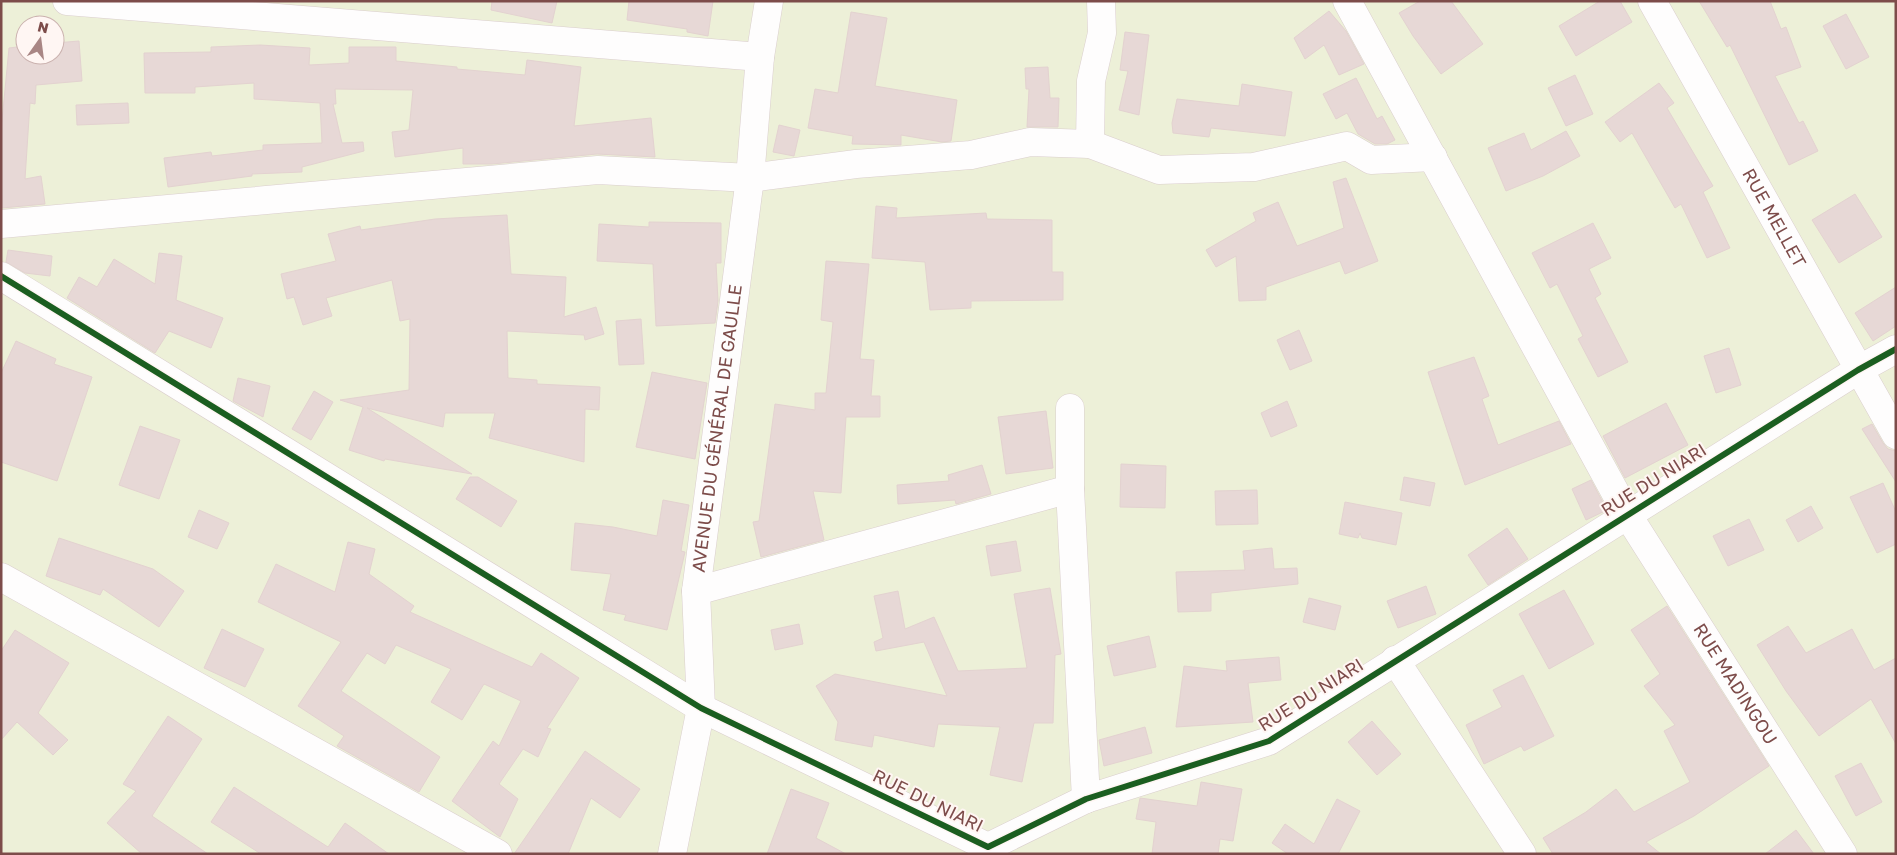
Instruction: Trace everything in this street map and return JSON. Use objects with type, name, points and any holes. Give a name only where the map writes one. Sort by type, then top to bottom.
[{"type":"street","points":[[67,1],[760,58]]},
{"type":"street","name":"AVENUE DU GÉNÉRAL DE GAULLE","points":[[672,854],[701,708],[696,591],[750,178],[760,58],[769,1]]},
{"type":"street","points":[[1090,144],[1091,81],[1102,33],[1101,1]]},
{"type":"street","name":"RUE MADINGOU","points":[[1347,1],[1627,514],[1843,854]]},
{"type":"street","name":"RUE MELLET","points":[[1652,1],[1896,435]]},
{"type":"street","points":[[1,224],[598,170],[750,178],[856,164],[971,155],[1030,142],[1090,144],[1159,170],[1254,168],[1347,146],[1370,160],[1433,157]]},
{"type":"street","name":"RUE DU NIARI","points":[[1,276],[701,708],[995,850],[1086,799],[1269,741],[1627,514],[1858,370],[1896,349]]},
{"type":"street","points":[[1070,408],[1070,489],[1086,799]]},
{"type":"street","points":[[696,591],[1070,489]]},
{"type":"street","points":[[1,578],[498,854]]},
{"type":"street","points":[[1395,660],[1522,854]]},
{"type":"green space","points":[[1,1],[1896,1],[1896,854],[1,854]]},
{"type":"building","points":[[492,1],[557,1],[552,23],[491,10]]},
{"type":"building","points":[[629,1],[713,1],[708,36],[687,32],[687,29],[627,20]]},
{"type":"building","points":[[1420,1],[1451,1],[1483,44],[1441,74],[1413,36],[1399,13]]},
{"type":"building","points":[[1600,1],[1620,1],[1632,22],[1576,56],[1559,26]]},
{"type":"building","points":[[1699,1],[1770,1],[1781,29],[1786,27],[1801,67],[1775,76],[1799,123],[1803,121],[1818,151],[1789,165],[1730,45],[1727,47]]},
{"type":"building","points":[[1329,11],[1346,31],[1364,64],[1339,75],[1324,45],[1305,59],[1294,38]]},
{"type":"building","points":[[851,12],[887,18],[875,86],[957,100],[951,141],[942,142],[901,135],[901,145],[852,144],[853,136],[808,128],[815,89],[838,93]]},
{"type":"building","points":[[1846,14],[1869,57],[1846,69],[1823,26]]},
{"type":"building","points":[[1125,32],[1149,35],[1139,115],[1119,110],[1128,71],[1120,70]]},
{"type":"building","points":[[79,41],[82,81],[36,85],[35,104],[30,103],[25,179],[41,176],[45,204],[2,208],[1,131],[9,48],[15,47],[15,65],[65,65],[65,42]]},
{"type":"building","points":[[260,45],[310,48],[309,65],[349,63],[349,47],[396,47],[396,61],[457,67],[457,69],[525,75],[527,60],[581,67],[574,126],[651,118],[655,157],[597,154],[492,164],[463,164],[463,148],[395,157],[392,132],[409,130],[413,90],[335,89],[336,104],[333,104],[342,143],[363,142],[364,151],[302,167],[302,172],[252,174],[252,176],[168,187],[164,158],[211,152],[212,156],[263,150],[263,145],[322,143],[320,103],[254,99],[254,83],[195,87],[195,93],[145,93],[144,53],[211,52],[211,47]]},
{"type":"building","points":[[1048,67],[1050,98],[1059,98],[1058,127],[1027,127],[1029,89],[1026,89],[1025,68]]},
{"type":"building","points":[[1575,75],[1593,114],[1566,126],[1548,88]]},
{"type":"building","points":[[1356,78],[1377,119],[1382,116],[1395,140],[1387,144],[1375,144],[1358,134],[1347,113],[1336,119],[1323,94]]},
{"type":"building","points":[[1659,83],[1674,103],[1667,108],[1713,186],[1703,192],[1730,248],[1707,258],[1681,204],[1675,208],[1632,133],[1620,142],[1605,122]]},
{"type":"building","points":[[1242,84],[1292,92],[1285,136],[1211,128],[1209,137],[1173,133],[1172,123],[1177,99],[1239,106]]},
{"type":"building","points":[[128,103],[129,123],[77,125],[76,105]]},
{"type":"building","points":[[779,125],[800,130],[794,156],[773,152]]},
{"type":"building","points":[[1566,131],[1580,156],[1543,176],[1506,191],[1488,148],[1524,133],[1531,150]]},
{"type":"building","points":[[1346,178],[1378,261],[1345,274],[1340,261],[1266,287],[1266,300],[1239,301],[1236,256],[1216,267],[1206,250],[1256,221],[1253,213],[1278,202],[1297,246],[1344,228],[1333,182]]},
{"type":"building","points":[[1855,194],[1882,237],[1839,263],[1812,220]]},
{"type":"building","points":[[876,206],[897,208],[896,218],[986,213],[987,219],[1052,220],[1052,272],[1063,272],[1063,300],[971,301],[971,308],[930,310],[925,262],[872,258]]},
{"type":"building","points":[[507,215],[511,274],[566,277],[564,317],[596,307],[604,334],[585,340],[584,335],[507,331],[508,378],[537,380],[537,384],[600,387],[599,410],[585,409],[584,462],[489,438],[495,413],[445,413],[443,427],[367,408],[472,474],[385,459],[384,461],[349,450],[363,407],[340,400],[409,390],[410,319],[400,321],[392,280],[326,298],[332,316],[303,325],[294,297],[287,299],[281,274],[336,261],[328,234],[360,226],[361,230],[435,219]]},
{"type":"building","points":[[649,222],[721,223],[721,263],[716,263],[718,301],[715,323],[656,326],[653,264],[597,261],[599,224],[649,227]]},
{"type":"building","points":[[1593,223],[1611,258],[1589,269],[1601,294],[1595,298],[1628,362],[1598,377],[1578,339],[1583,336],[1557,284],[1550,288],[1532,253]]},
{"type":"building","points":[[8,250],[52,256],[50,276],[25,273],[6,262]]},
{"type":"building","points":[[159,253],[182,256],[176,300],[223,318],[211,348],[169,331],[155,353],[67,298],[79,277],[97,287],[114,259],[155,284]]},
{"type":"building","points":[[826,261],[869,264],[860,359],[874,360],[871,396],[880,396],[880,417],[846,417],[841,493],[813,491],[824,540],[761,557],[753,522],[759,521],[775,404],[815,410],[815,393],[826,393],[833,322],[821,320]]},
{"type":"building","points":[[1896,287],[1896,326],[1873,341],[1855,313]]},
{"type":"building","points":[[641,319],[644,364],[619,365],[616,321]]},
{"type":"building","points":[[1299,330],[1312,361],[1290,370],[1277,340]]},
{"type":"building","points":[[16,341],[56,359],[54,364],[92,377],[57,481],[1,462],[1,373]]},
{"type":"building","points":[[1729,348],[1741,385],[1716,393],[1704,356]]},
{"type":"building","points":[[1474,357],[1489,396],[1482,399],[1498,445],[1559,421],[1571,444],[1465,485],[1428,372]]},
{"type":"building","points":[[652,372],[707,383],[695,459],[636,447]]},
{"type":"building","points":[[238,378],[270,386],[263,417],[233,401]]},
{"type":"building","points":[[314,391],[333,402],[311,440],[292,429]]},
{"type":"building","points":[[1287,401],[1297,426],[1271,437],[1261,413]]},
{"type":"building","points":[[1666,403],[1688,445],[1625,478],[1603,436]]},
{"type":"building","points":[[1046,411],[1053,468],[1006,474],[998,417]]},
{"type":"building","points":[[1872,424],[1888,449],[1896,451],[1896,482],[1862,429]]},
{"type":"building","points":[[140,426],[180,440],[159,499],[119,485]]},
{"type":"building","points":[[1121,464],[1166,466],[1165,508],[1120,507]]},
{"type":"building","points":[[982,465],[991,494],[956,504],[955,500],[898,504],[897,485],[949,481],[948,475]]},
{"type":"building","points":[[470,477],[478,477],[517,501],[501,527],[456,499]]},
{"type":"building","points":[[1404,477],[1435,483],[1430,506],[1400,500]]},
{"type":"building","points":[[1591,480],[1607,510],[1586,520],[1572,489]]},
{"type":"building","points":[[1883,483],[1896,512],[1896,544],[1877,553],[1850,497]]},
{"type":"building","points":[[1257,490],[1258,524],[1216,525],[1215,491]]},
{"type":"building","points":[[663,500],[689,505],[681,551],[685,552],[667,630],[624,620],[626,615],[603,610],[611,574],[571,570],[575,523],[613,527],[657,536]]},
{"type":"building","points":[[1345,502],[1402,513],[1396,545],[1362,538],[1360,533],[1358,538],[1339,534]]},
{"type":"building","points":[[1811,506],[1823,528],[1798,542],[1786,520]]},
{"type":"building","points":[[199,510],[229,523],[217,549],[188,537]]},
{"type":"building","points":[[1749,519],[1764,550],[1728,566],[1713,536]]},
{"type":"building","points":[[1507,528],[1528,559],[1488,585],[1468,555]]},
{"type":"building","points":[[59,538],[153,569],[184,591],[159,627],[103,589],[100,595],[46,576]]},
{"type":"building","points":[[1016,541],[1021,571],[991,576],[986,546]]},
{"type":"building","points":[[348,542],[375,549],[369,574],[414,606],[410,612],[532,667],[541,653],[579,678],[547,728],[551,729],[538,757],[523,749],[499,784],[518,799],[500,837],[452,801],[493,741],[499,746],[521,701],[484,684],[462,720],[431,702],[451,669],[396,645],[385,664],[367,653],[341,691],[440,757],[419,792],[337,746],[344,736],[298,706],[341,642],[258,602],[276,564],[335,592]]},
{"type":"building","points":[[1272,548],[1274,569],[1297,568],[1298,584],[1211,593],[1211,611],[1178,612],[1176,572],[1245,570],[1243,551]]},
{"type":"building","points":[[1426,586],[1436,614],[1398,628],[1387,601]]},
{"type":"building","points":[[1050,588],[1061,654],[1055,655],[1053,723],[1034,723],[1022,782],[990,775],[1000,727],[938,724],[934,747],[874,735],[872,747],[835,740],[838,722],[816,686],[835,674],[947,696],[924,642],[876,651],[874,642],[883,638],[874,596],[898,591],[905,629],[934,617],[958,671],[1027,668],[1014,594]]},
{"type":"building","points":[[1564,590],[1594,644],[1549,669],[1519,614]]},
{"type":"building","points":[[1309,598],[1341,606],[1335,630],[1303,622]]},
{"type":"building","points":[[1667,606],[1769,766],[1694,816],[1646,842],[1661,854],[1553,854],[1543,838],[1586,812],[1616,789],[1634,812],[1690,782],[1664,731],[1675,725],[1644,686],[1660,674],[1631,630]]},
{"type":"building","points":[[799,624],[803,644],[775,650],[771,630]]},
{"type":"building","points":[[1788,626],[1806,653],[1852,629],[1874,670],[1896,658],[1896,744],[1871,699],[1819,736],[1786,691],[1757,645]]},
{"type":"building","points":[[222,629],[264,649],[245,687],[204,668]]},
{"type":"building","points":[[15,630],[69,663],[38,713],[68,740],[53,755],[17,722],[1,740],[1,651]]},
{"type":"building","points":[[1149,636],[1156,667],[1114,676],[1107,646]]},
{"type":"building","points":[[1279,657],[1281,680],[1248,683],[1253,722],[1176,727],[1184,666],[1227,671],[1226,661]]},
{"type":"building","points":[[1523,675],[1554,736],[1524,751],[1521,746],[1484,764],[1466,725],[1502,707],[1493,690]]},
{"type":"building","points":[[168,716],[202,739],[152,816],[208,854],[142,854],[107,823],[136,791],[123,784]]},
{"type":"building","points":[[1372,721],[1401,754],[1377,775],[1348,742]]},
{"type":"building","points":[[1145,727],[1152,753],[1104,766],[1099,740]]},
{"type":"building","points":[[585,751],[640,789],[620,818],[591,798],[568,854],[514,854]]},
{"type":"building","points":[[1861,763],[1882,802],[1856,816],[1835,776]]},
{"type":"building","points":[[1201,782],[1242,789],[1233,841],[1220,839],[1218,854],[1152,854],[1156,822],[1136,819],[1140,798],[1197,806]]},
{"type":"building","points":[[234,787],[328,847],[345,823],[389,854],[261,854],[211,822]]},
{"type":"building","points":[[791,789],[829,803],[816,838],[846,854],[767,854]]},
{"type":"building","points":[[1337,799],[1360,811],[1338,854],[1288,854],[1272,843],[1285,824],[1314,844]]},
{"type":"building","points":[[1796,830],[1814,854],[1765,854]]},
{"type":"cycle path","points":[[1,276],[701,708],[988,847],[1086,799],[1269,741],[1858,370],[1896,349]]}]
